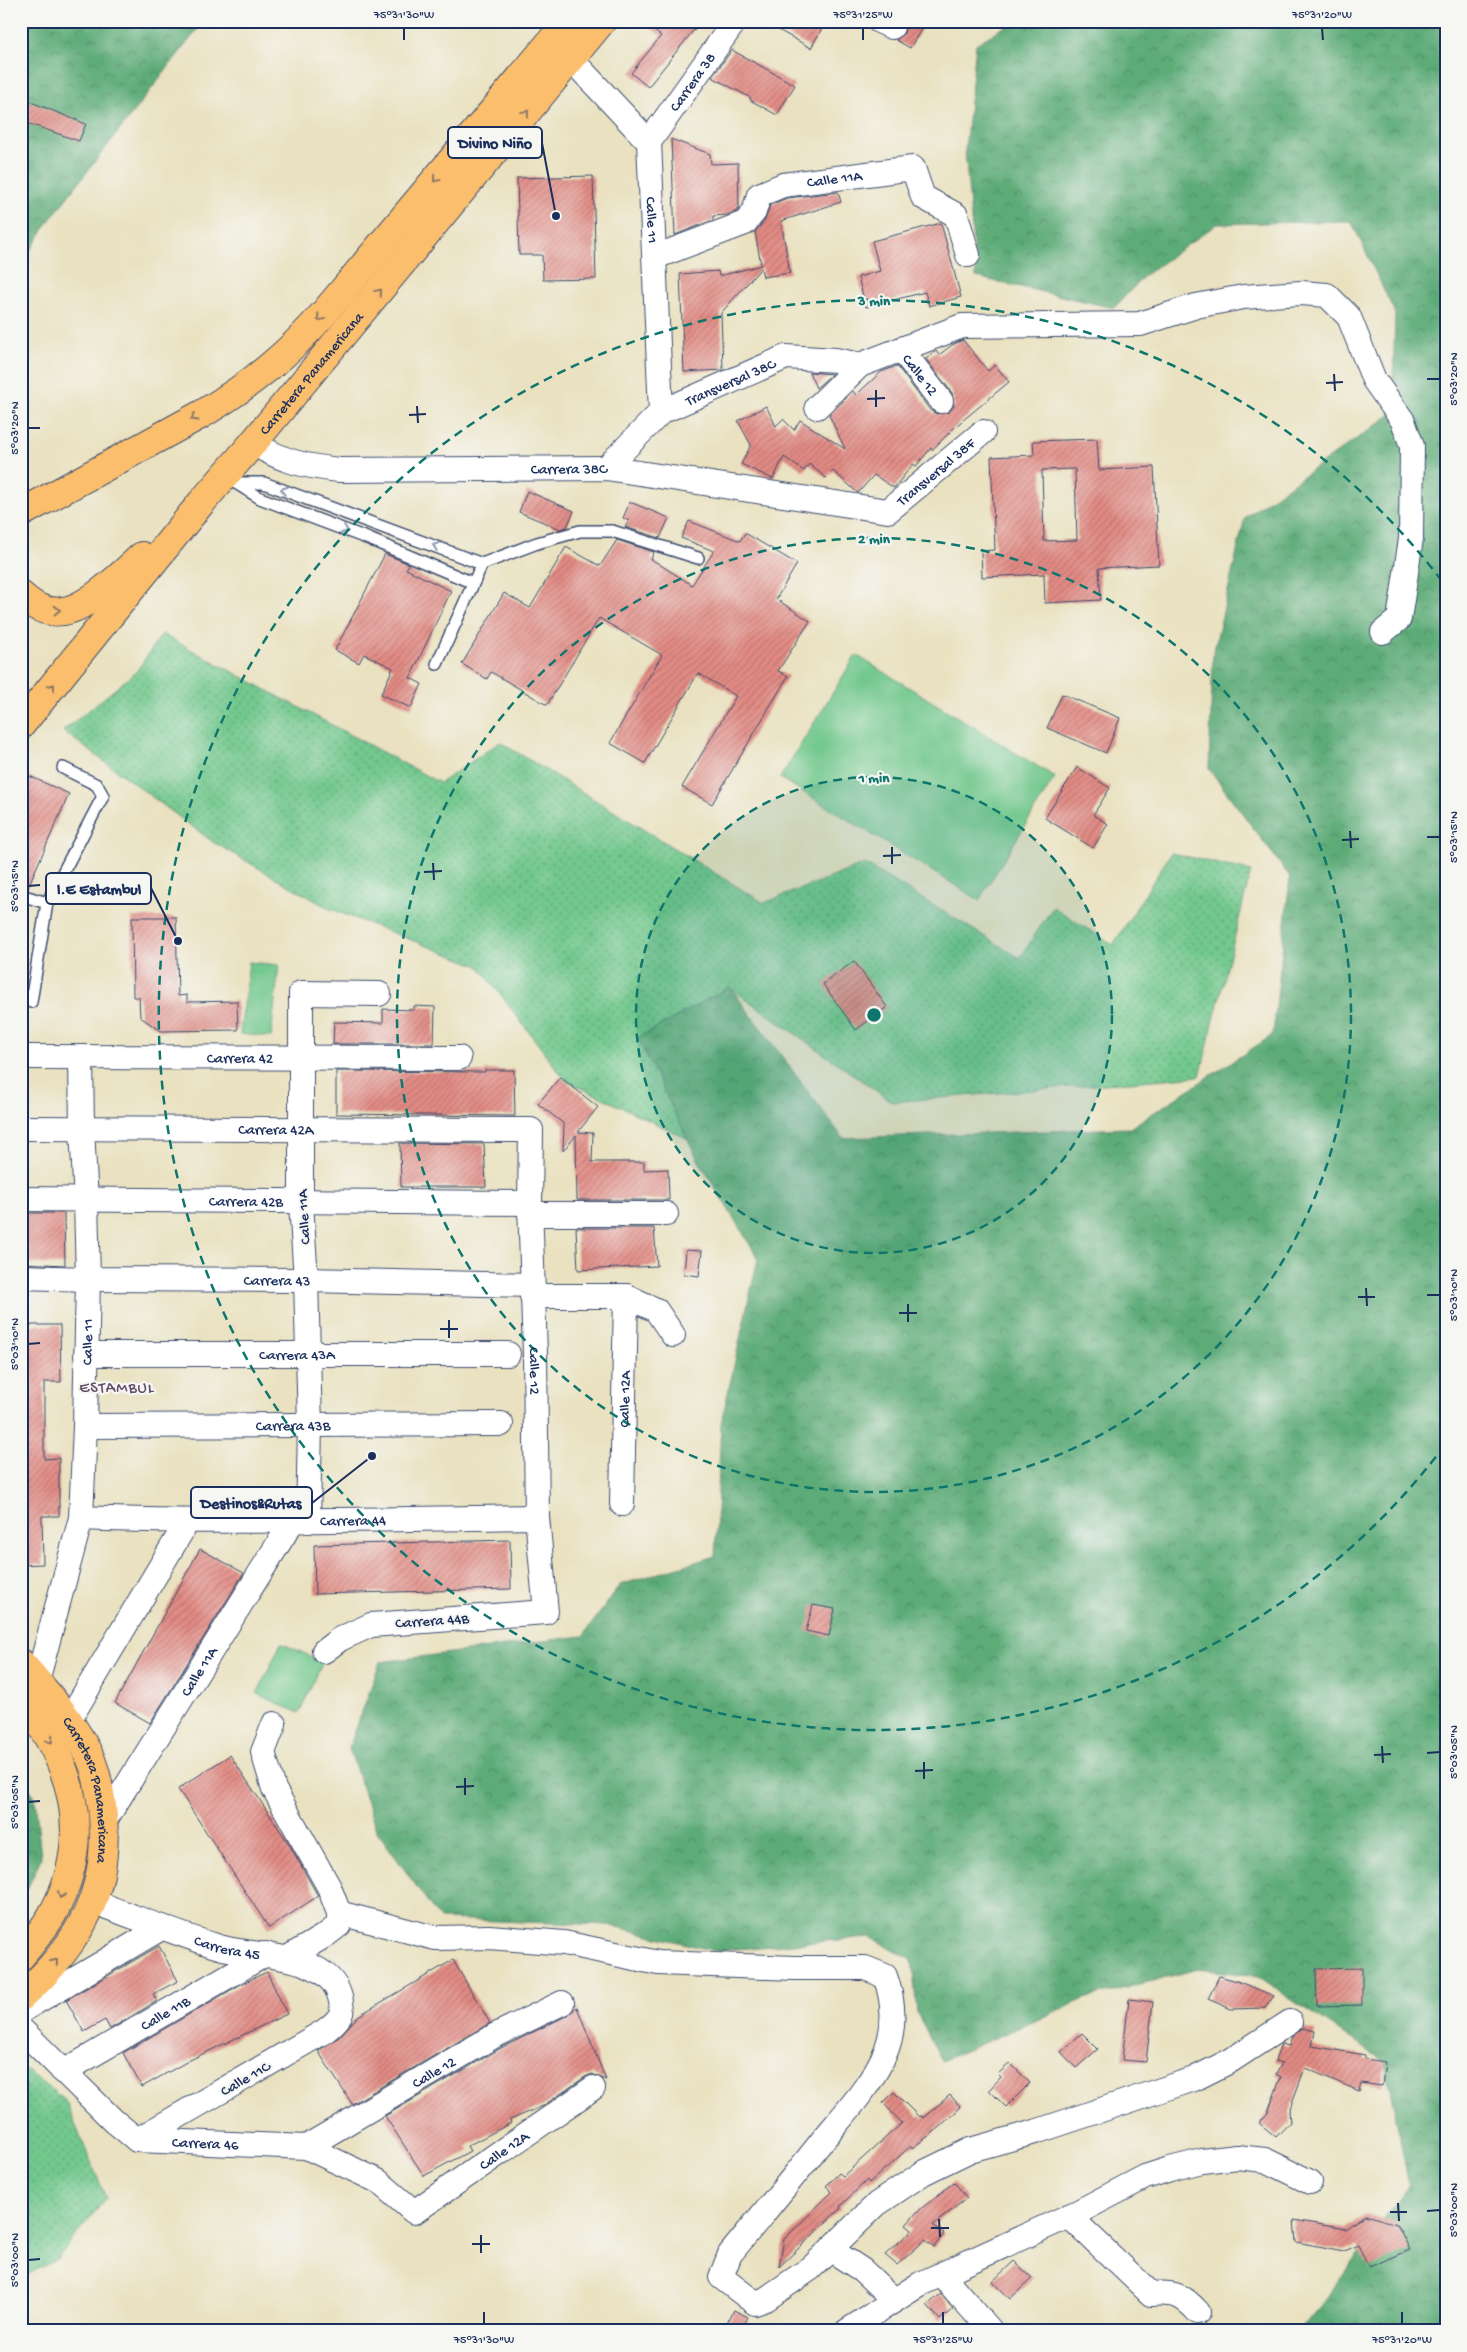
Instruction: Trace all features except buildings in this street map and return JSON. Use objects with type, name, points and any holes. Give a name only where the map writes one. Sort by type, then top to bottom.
[{"type":"highway","name":"Carretera Panamericana","points":[[21,514],[221,402],[283,357],[325,312],[568,21]]},
{"type":"highway","name":"Carretera Panamericana","points":[[21,725],[202,503],[229,481],[253,443],[602,21]]},
{"type":"highway","points":[[21,534],[28,524],[51,504],[86,478]]},
{"type":"highway","points":[[21,595],[32,605],[45,610],[63,611],[79,605],[127,569],[202,503]]},
{"type":"highway","name":"Carretera Panamericana","points":[[21,1997],[36,1984],[70,1942],[94,1902],[102,1868],[104,1822],[96,1776],[88,1753],[69,1720],[26,1682]]},
{"type":"highway","name":"Carretera Panamericana","points":[[21,1956],[53,1913],[67,1881],[75,1850],[74,1808],[68,1776],[26,1682]]},
{"type":"street","name":"Carrera 38","points":[[649,142],[735,21]]},
{"type":"street","points":[[571,59],[649,142]]},
{"type":"street","name":"Calle 11","points":[[649,142],[661,412]]},
{"type":"street","name":"Calle 11A","points":[[655,257],[745,223],[754,212],[759,195],[783,185],[912,168],[923,197],[956,215],[968,255]]},
{"type":"street","points":[[817,407],[860,365],[962,326],[1140,324],[1196,306],[1243,297],[1301,293],[1327,295],[1349,317],[1374,380],[1403,421],[1412,446],[1411,538],[1399,619],[1383,632]]},
{"type":"street","name":"Calle 12","points":[[901,349],[940,401]]},
{"type":"street","name":"Transversal 38C","points":[[606,468],[661,412],[786,357],[836,360],[860,365]]},
{"type":"street","name":"Transversal 38F","points":[[888,511],[983,432]]},
{"type":"street","name":"Carrera 38C","points":[[253,443],[274,456],[304,466],[339,470],[606,468],[888,511]]},
{"type":"street","name":"Calle 11A","points":[[104,1822],[300,1521],[310,1426],[306,1280],[301,1203],[301,993],[379,994]]},
{"type":"street","name":"Carrera 42","points":[[21,1057],[301,1056],[459,1058]]},
{"type":"street","name":"Calle 11","points":[[26,1682],[81,1518],[88,1279],[81,1057]]},
{"type":"street","name":"Carrera 42A","points":[[21,1128],[82,1130],[531,1130]]},
{"type":"street","name":"Calle 12","points":[[531,1130],[530,1208],[535,1354],[537,1516],[546,1612]]},
{"type":"street","name":"Carrera 42B","points":[[21,1199],[530,1208],[666,1214]]},
{"type":"street","name":"Carrera 43","points":[[21,1277],[306,1280],[626,1296]]},
{"type":"street","points":[[626,1296],[656,1310],[673,1335]]},
{"type":"street","name":"Calle 12A","points":[[622,1504],[626,1296]]},
{"type":"street","name":"Carrera 43A","points":[[86,1354],[508,1354]]},
{"type":"street","name":"Carrera 43B","points":[[85,1426],[501,1424]]},
{"type":"street","name":"Carrera 44","points":[[81,1518],[187,1522],[537,1516]]},
{"type":"street","points":[[69,1720],[187,1522]]},
{"type":"street","name":"Carrera 44B","points":[[324,1651],[340,1638],[371,1625],[546,1612]]},
{"type":"street","points":[[274,1724],[263,1752],[274,1789],[330,1887],[339,1912],[435,1938],[489,1937],[564,1943],[658,1963],[794,1968],[865,1968],[885,1976],[893,2002],[892,2029],[886,2050],[868,2085],[730,2254],[721,2277],[755,2303],[766,2299],[811,2268],[878,2204],[923,2173],[962,2154],[1194,2079],[1230,2061],[1290,2022]]},
{"type":"street","name":"Carrera 45","points":[[94,1902],[218,1947],[277,1956],[325,1974],[338,1991],[343,2008]]},
{"type":"street","name":"Calle 11B","points":[[63,2072],[277,1956],[326,1935],[339,1925],[339,1912]]},
{"type":"street","points":[[21,2011],[163,1927]]},
{"type":"street","name":"Calle 12","points":[[306,2148],[494,2036],[562,2003]]},
{"type":"street","name":"Calle 11C","points":[[137,2140],[325,2031],[341,2017],[343,2008]]},
{"type":"street","points":[[21,2029],[114,2121],[137,2140]]},
{"type":"street","name":"Calle 12A","points":[[414,2212],[593,2088]]},
{"type":"street","name":"Carrera 46","points":[[137,2140],[306,2148],[378,2181],[414,2212]]},
{"type":"street","points":[[847,2331],[920,2284],[1069,2216],[1145,2177],[1202,2161],[1237,2157],[1265,2160],[1310,2182]]},
{"type":"street","points":[[1069,2216],[1151,2294],[1167,2292],[1187,2299],[1198,2312]]},
{"type":"street","points":[[832,2250],[862,2270],[894,2300]]},
{"type":"street","points":[[942,2275],[980,2327]]},
{"type":"lane","points":[[229,481],[264,483],[482,564],[538,542],[580,532],[612,531],[698,558]]},
{"type":"lane","points":[[229,481],[260,498],[369,538],[473,583]]},
{"type":"lane","points":[[436,664],[482,564]]},
{"type":"lane","points":[[31,1002],[47,903],[103,796],[97,785],[63,768]]},
{"type":"lane","points":[[21,895],[47,903]]},
{"type":"path","points":[[21,2311],[30,2331]]},
{"type":"green space","points":[[21,21],[204,21],[49,221],[21,265]]},
{"type":"green space","points":[[1014,21],[1446,21],[1446,2331],[1298,2331],[1318,2309],[1409,2186],[1385,2062],[1258,1976],[1198,1969],[1087,1998],[942,2061],[917,2013],[912,1960],[870,1937],[715,1951],[609,1925],[440,1919],[376,1830],[349,1748],[380,1662],[583,1636],[620,1585],[715,1556],[721,1424],[758,1258],[697,1158],[638,1038],[730,987],[843,1138],[1130,1128],[1273,1035],[1290,877],[1209,769],[1213,655],[1245,517],[1392,414],[1395,313],[1351,221],[1217,224],[1145,275],[1114,308],[976,277],[965,150],[976,44]]},
{"type":"green space","points":[[162,634],[440,783],[500,742],[764,903],[865,864],[1020,958],[1053,907],[1113,945],[1171,853],[1251,871],[1200,1076],[892,1102],[729,987],[638,1038],[688,1139],[565,1080],[479,966],[328,908],[213,842],[63,731],[136,672]]},
{"type":"green space","points":[[856,655],[1055,777],[979,900],[780,778]]},
{"type":"green space","points":[[249,962],[279,965],[271,1037],[240,1034]]},
{"type":"green space","points":[[281,1643],[323,1662],[299,1713],[257,1694]]},
{"type":"green space","points":[[21,1776],[35,1797],[41,1858],[21,1903]]},
{"type":"green space","points":[[21,2066],[65,2100],[106,2198],[57,2259],[21,2278]]},
{"type":"place","name":"Divino Niño","points":[[556,216]]},
{"type":"place","name":"I.E Estambul","points":[[178,941]]},
{"type":"place","name":"Destinos&Rutas","points":[[372,1456]]},
{"type":"district","name":"ESTAMBUL","points":[[117,1386]]}]
